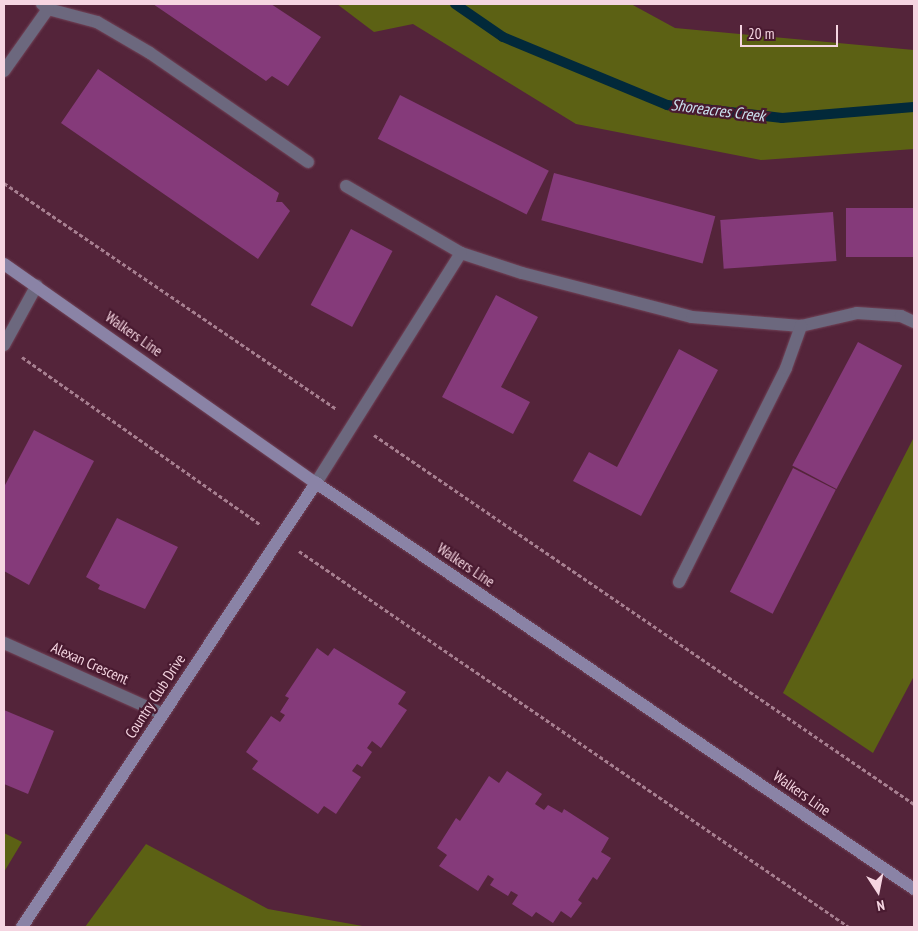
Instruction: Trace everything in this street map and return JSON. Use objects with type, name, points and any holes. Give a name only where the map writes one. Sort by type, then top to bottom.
[{"type":"main road","name":"Walkers Line","points":[[4,264],[37,285],[316,483],[914,889]]},
{"type":"main road","name":"Country Club Drive","points":[[22,927],[316,483]]},
{"type":"street","points":[[4,71],[45,6],[104,26],[150,53],[308,162]]},
{"type":"street","points":[[346,186],[461,253],[522,273],[692,317],[802,326],[856,313],[901,316],[914,322]]},
{"type":"street","points":[[316,483],[461,253]]},
{"type":"street","points":[[4,344],[37,285]]},
{"type":"street","points":[[679,582],[786,368],[802,326]]},
{"type":"street","name":"Alexan Crescent","points":[[4,643],[163,714]]},
{"type":"path","points":[[4,183],[914,804]]},
{"type":"path","points":[[4,344],[56,384],[849,927]]},
{"type":"green space","points":[[337,4],[631,4],[675,28],[914,50],[914,149],[761,160],[576,124],[413,24],[374,32]]},
{"type":"green space","points":[[914,437],[914,676],[873,753],[783,693]]},
{"type":"green space","points":[[4,833],[22,842],[4,872]]},
{"type":"green space","points":[[146,844],[268,909],[368,927],[85,927]]},
{"type":"building","points":[[153,4],[271,4],[321,37],[288,86],[272,76],[266,81]]},
{"type":"building","points":[[98,69],[279,193],[276,202],[282,202],[290,211],[258,259],[61,123]]},
{"type":"building","points":[[400,95],[549,171],[527,214],[378,139]]},
{"type":"building","points":[[554,173],[715,216],[703,264],[541,220]]},
{"type":"building","points":[[846,208],[914,208],[914,257],[846,257]]},
{"type":"building","points":[[833,212],[836,261],[724,269],[720,220]]},
{"type":"building","points":[[351,229],[392,251],[352,327],[311,305]]},
{"type":"building","points":[[496,295],[538,317],[501,387],[530,402],[513,434],[442,397]]},
{"type":"building","points":[[858,342],[902,365],[836,489],[792,466]]},
{"type":"building","points":[[679,349],[718,370],[641,516],[573,481],[589,452],[617,467]]},
{"type":"building","points":[[34,430],[94,461],[29,585],[4,571],[4,487]]},
{"type":"building","points":[[793,468],[836,490],[773,614],[730,592]]},
{"type":"building","points":[[117,518],[178,547],[145,609],[98,589],[100,585],[86,577]]},
{"type":"building","points":[[317,648],[328,656],[334,648],[406,692],[398,704],[407,710],[381,748],[372,741],[367,748],[372,752],[362,767],[357,764],[352,771],[361,777],[336,814],[324,806],[318,814],[252,769],[258,761],[246,752],[271,716],[280,722],[285,715],[280,712],[289,698],[285,696]]},
{"type":"building","points":[[4,710],[54,731],[28,794],[4,784]]},
{"type":"building","points":[[507,771],[542,794],[535,804],[544,810],[548,805],[562,813],[564,809],[609,838],[601,852],[611,858],[597,880],[593,877],[578,900],[582,903],[571,918],[561,911],[553,923],[536,912],[532,917],[512,904],[518,895],[511,891],[508,896],[490,885],[494,879],[488,875],[478,891],[439,866],[447,855],[437,848],[456,818],[460,821],[489,776],[499,783]]},
{"type":"waterway","name":"Shoreacres Creek","points":[[455,4],[503,37],[667,105],[782,118],[914,107]]}]
